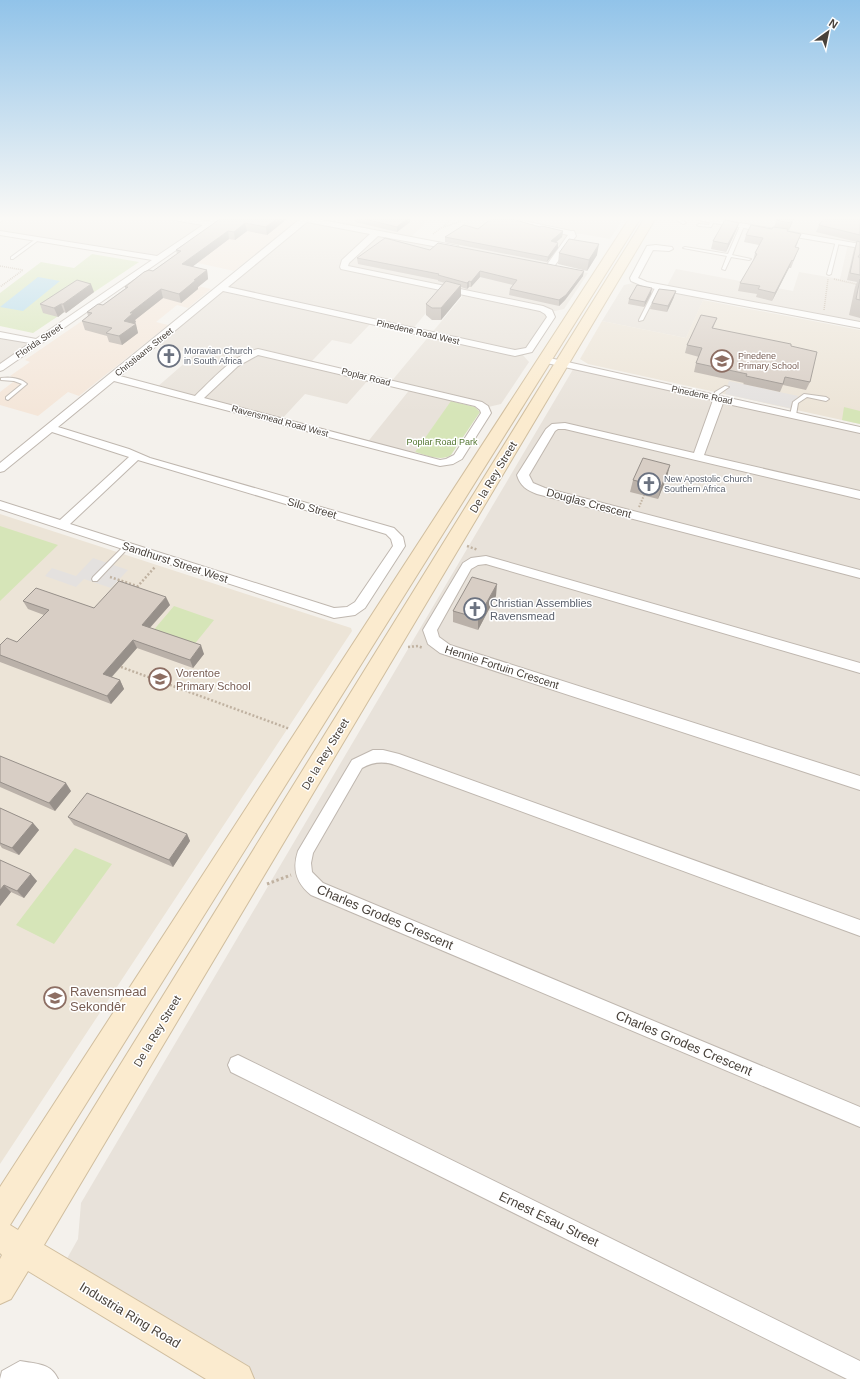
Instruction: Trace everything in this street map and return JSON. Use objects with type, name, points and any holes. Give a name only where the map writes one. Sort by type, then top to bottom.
[{"type":"main road","name":"De la Rey Street","points":[[0,1288],[12,1243],[553,362],[598,283]]},
{"type":"main road","name":"De la Rey Street","points":[[0,1214],[553,362],[606,283]]},
{"type":"main road","name":"Industria Ring Road","points":[[12,1243],[237,1379]]},
{"type":"street","name":"Florida Street","points":[[0,368],[123,283]]},
{"type":"street","name":"Christiaans Street","points":[[0,469],[227,283]]},
{"type":"street","name":"Pinedene Road West","points":[[221,288],[512,353],[522,353],[529,350],[551,317],[549,312],[543,309],[419,283]]},
{"type":"street","points":[[643,283],[860,326]]},
{"type":"street","points":[[0,335],[38,342]]},
{"type":"street","name":"Poplar Road","points":[[198,400],[242,358],[258,352],[478,404],[484,408],[486,413],[458,457],[449,462]]},
{"type":"street","name":"Pinedene Road","points":[[553,362],[860,430]]},
{"type":"street","name":"Ravensmead Road West","points":[[112,377],[435,462],[449,462]]},
{"type":"street","points":[[698,457],[717,398]]},
{"type":"street","name":"Douglas Crescent","points":[[860,495],[573,427],[556,426],[551,429],[523,474],[523,480],[526,484],[541,490],[860,574]]},
{"type":"street","name":"Silo Street","points":[[50,428],[146,460],[390,531],[395,534],[399,540],[399,546],[360,605],[350,612]]},
{"type":"street","points":[[62,525],[136,456]]},
{"type":"street","name":"Sandhurst Street West","points":[[0,505],[334,613],[350,612]]},
{"type":"street","name":"Hennie Fortuin Crescent","points":[[860,668],[486,560],[475,561],[467,566],[430,630],[433,640],[445,649],[860,783]]},
{"type":"street","name":"Charles Grodes Crescent","points":[[860,928],[387,756],[378,755],[366,758],[357,764],[306,851],[302,862],[302,872],[308,883],[317,889],[860,1117]]},
{"type":"street","name":"Ernest Esau Street","points":[[238,1065],[860,1373]]},
{"type":"street","points":[[10,1379],[20,1373],[44,1378]]},
{"type":"lane","points":[[642,320],[658,287]]},
{"type":"lane","points":[[1,380],[12,379],[25,384],[8,398]]},
{"type":"lane","points":[[717,398],[717,393],[727,387]]},
{"type":"lane","points":[[793,415],[796,402],[806,395],[826,399]]},
{"type":"lane","points":[[98,576],[127,546]]},
{"type":"path","points":[[822,318],[828,283]]},
{"type":"path","points":[[636,515],[645,493]]},
{"type":"path","points":[[134,590],[157,565]]},
{"type":"path","points":[[98,576],[138,586]]},
{"type":"path","points":[[406,647],[418,646],[430,650]]},
{"type":"path","points":[[121,667],[290,729]]},
{"type":"path","points":[[267,884],[293,874]]},
{"type":"shaded area","points":[[137,283],[186,283],[211,289],[188,308],[177,305],[156,322],[168,325],[79,396],[68,392],[38,416],[0,405],[0,392],[17,379],[10,376],[30,362],[25,360]]},
{"type":"shaded area","points":[[228,283],[581,283],[564,309],[550,312],[552,315],[522,354],[529,362],[501,404],[484,408],[454,398],[412,456],[366,444],[411,388],[390,383],[465,293],[446,289],[411,331],[372,322],[351,344],[332,340],[310,363],[370,378],[347,404],[305,394],[280,421],[156,388],[195,354],[155,343]]},
{"type":"shaded area","points":[[632,283],[644,283],[666,288],[668,283],[752,283],[793,291],[795,283],[860,283],[860,325],[705,296],[686,338],[602,321],[624,285]]},
{"type":"shaded area","name":"Pinedene Primary School","points":[[703,300],[860,330],[860,424],[588,364],[580,359],[602,321],[686,338]]},
{"type":"shaded area","points":[[0,335],[38,342],[0,368]]},
{"type":"shaded area","points":[[575,366],[860,430],[860,1379],[240,1379],[60,1271],[78,1239],[81,1203]]},
{"type":"shaded area","points":[[729,381],[798,396],[794,409],[725,394]]},
{"type":"shaded area","points":[[0,514],[351,628],[352,631],[0,1164]]},
{"type":"shaded area","points":[[93,558],[128,570],[111,588],[84,579],[76,587],[45,576],[52,568],[76,576]]},
{"type":"green space","points":[[13,283],[107,283],[33,333],[0,326],[0,293]]},
{"type":"green space","name":"Poplar Road Park","points":[[451,401],[475,407],[480,412],[451,455],[438,458],[415,452]]},
{"type":"green space","points":[[844,407],[860,411],[860,424],[842,420]]},
{"type":"green space","points":[[0,526],[58,545],[0,601]]},
{"type":"green space","points":[[174,606],[214,620],[193,646],[152,632]]},
{"type":"green space","points":[[75,848],[112,864],[54,944],[16,925]]},
{"type":"water","points":[[30,283],[57,283],[23,311],[0,307]]},
{"type":"building","points":[[72,283],[91,284],[63,304],[54,308],[40,304]]},
{"type":"building","points":[[130,283],[192,283],[179,294],[161,289],[130,313],[133,313],[124,321],[136,324],[119,336],[106,333],[112,328],[82,321],[92,313],[87,312],[98,304],[103,305],[128,287],[125,287]]},
{"type":"building","points":[[444,283],[461,285],[441,308],[432,308],[426,304]]},
{"type":"building","points":[[514,283],[575,283],[566,295],[559,300],[510,289]]},
{"type":"building","points":[[742,283],[780,283],[775,293],[758,289],[760,286]]},
{"type":"building","points":[[859,283],[860,283],[860,300],[856,299]]},
{"type":"building","points":[[637,285],[652,288],[645,302],[629,299]]},
{"type":"building","points":[[659,289],[676,291],[668,306],[652,303]]},
{"type":"building","points":[[701,315],[717,318],[712,328],[791,344],[791,346],[817,352],[810,382],[785,377],[783,384],[746,376],[747,374],[696,363],[702,348],[687,345]]},
{"type":"building","points":[[643,458],[670,465],[661,487],[633,480]]},
{"type":"building","points":[[472,577],[497,584],[478,618],[453,611]]},
{"type":"building","points":[[119,581],[166,597],[142,625],[201,645],[190,660],[133,640],[103,674],[120,680],[107,696],[0,655],[0,645],[7,638],[17,642],[49,610],[23,601],[36,588],[94,608]]},
{"type":"building","points":[[0,756],[66,783],[49,803],[0,782]]},
{"type":"building","points":[[87,793],[187,834],[169,860],[68,817]]},
{"type":"building","points":[[0,808],[33,823],[12,848],[0,843]]},
{"type":"building","points":[[0,860],[31,874],[17,891],[4,885],[0,890]]},
{"type":"place","name":"Moravian Church in South Africa","points":[[169,356]]},
{"type":"place","name":"Pinedene Primary School","points":[[722,361]]},
{"type":"place","name":"New Apostolic Church Southern Africa","points":[[649,484]]},
{"type":"place","name":"Christian Assemblies Ravensmead","points":[[475,609]]},
{"type":"place","name":"Vorentoe Primary School","points":[[160,679]]},
{"type":"place","name":"Ravensmead Sekondêr","points":[[55,998]]}]
